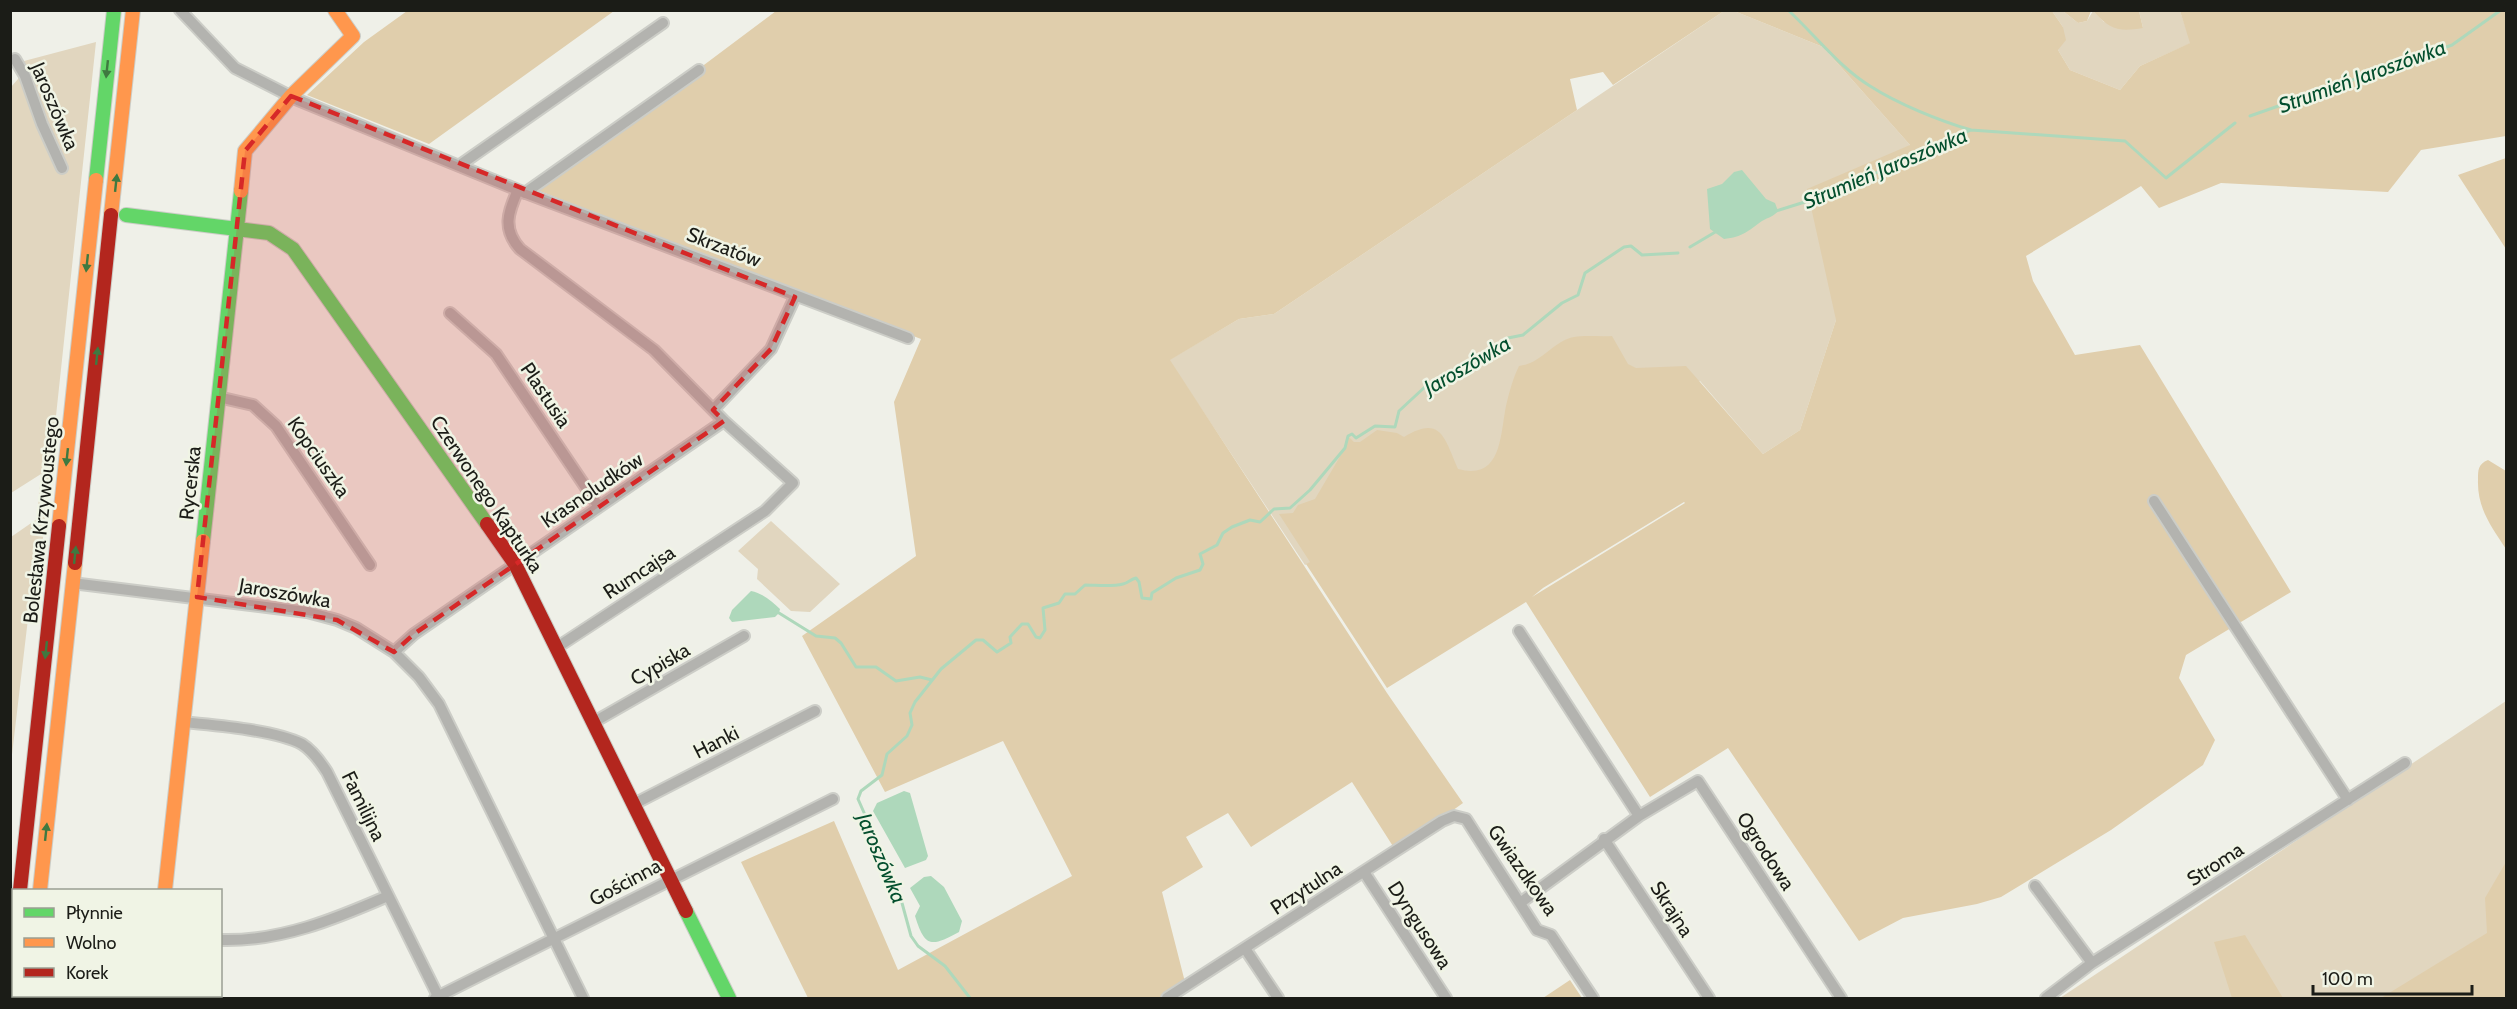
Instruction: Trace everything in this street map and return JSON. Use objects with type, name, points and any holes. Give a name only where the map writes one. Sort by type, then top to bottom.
[{"type":"street","name":"Bolesława Krzywoustego","points":[[20,889],[114,10]]},
{"type":"street","name":"Bolesława Krzywoustego","points":[[40,889],[133,10]]},
{"type":"street","name":"Skrzatów","points":[[180,10],[235,68],[291,96],[522,191],[795,297],[908,338]]},
{"type":"street","points":[[291,96],[352,36],[335,10]]},
{"type":"street","points":[[460,165],[663,23]]},
{"type":"street","name":"Jaroszówka","points":[[12,58],[26,76],[42,124],[62,168]]},
{"type":"street","points":[[699,70],[522,191],[508,211],[507,223],[510,234],[520,249],[654,350],[724,422]]},
{"type":"street","name":"Rycerska","points":[[165,889],[245,151],[291,96]]},
{"type":"street","name":"Czerwonego Kapturka","points":[[126,215],[237,228],[277,236],[293,249],[515,564],[729,999]]},
{"type":"street","points":[[84,297],[92,290],[96,292],[102,303]]},
{"type":"street","points":[[713,410],[771,349],[795,297]]},
{"type":"street","name":"Plastusia","points":[[450,314],[496,354],[599,507]]},
{"type":"street","name":"Kopciuszka","points":[[218,396],[253,405],[276,426],[370,565]]},
{"type":"street","name":"Krasnoludków","points":[[394,652],[414,634],[724,422]]},
{"type":"street","name":"Rumcajsa","points":[[556,648],[765,511],[793,483],[724,422]]},
{"type":"street","points":[[2154,501],[2348,800]]},
{"type":"street","name":"Jaroszówka","points":[[72,583],[307,612],[356,628],[394,652],[419,678],[439,704],[583,999]]},
{"type":"street","points":[[1519,631],[1639,816]]},
{"type":"street","name":"Cypiska","points":[[594,722],[744,636]]},
{"type":"street","name":"Hanki","points":[[634,804],[815,711]]},
{"type":"street","name":"Familijna","points":[[183,722],[281,736],[303,745],[313,753],[327,772],[437,998]]},
{"type":"street","name":"Stroma","points":[[2046,999],[2092,963],[2405,763]]},
{"type":"street","name":"Ogrodowa","points":[[1520,903],[1604,839],[1698,781],[1842,999]]},
{"type":"street","name":"Gościnna","points":[[437,998],[669,879],[833,799]]},
{"type":"street","name":"Przytulna","points":[[1167,999],[1246,950],[1448,817],[1459,816],[1466,819]]},
{"type":"street","name":"Gwiazdkowa","points":[[1466,819],[1537,930],[1551,935],[1593,999]]},
{"type":"street","name":"Skrajna","points":[[1604,839],[1709,999]]},
{"type":"street","name":"Dyngusowa","points":[[1364,872],[1446,999]]},
{"type":"street","points":[[2035,886],[2092,963]]},
{"type":"street","points":[[222,940],[292,932],[336,919],[388,896]]},
{"type":"street","points":[[1246,950],[1278,999]]},
{"type":"highlighted area","points":[[291,96],[795,297],[771,349],[713,410],[724,421],[414,634],[394,652],[337,620],[197,597],[245,151]]},
{"type":"shaded area","points":[[407,11],[614,11],[429,144],[307,95],[364,42]]},
{"type":"shaded area","points":[[776,11],[1724,11],[1613,85],[1603,72],[1570,79],[1577,110],[1274,314],[1239,319],[1170,360],[1387,693],[1463,803],[1396,851],[1352,782],[1251,847],[1228,813],[1186,837],[1203,867],[1162,892],[1186,986],[1167,998],[808,998],[741,862],[834,821],[898,970],[1072,876],[1003,741],[885,792],[802,636],[916,556],[894,402],[921,339],[537,190]]},
{"type":"shaded area","points":[[1724,11],[1734,11],[1823,47],[1910,145],[1836,320],[1800,430],[1763,454],[1700,381],[1305,565],[1169,360],[1239,319],[1274,314]]},
{"type":"shaded area","points":[[1734,11],[2052,11],[2063,27],[2066,40],[2058,50],[2070,70],[2120,90],[2140,66],[2190,43],[2180,11],[2506,11],[2506,136],[2421,150],[2388,192],[2221,183],[2159,208],[2141,186],[2026,256],[2033,281],[2075,355],[2140,345],[2291,592],[2186,655],[2179,678],[2215,740],[2203,765],[2111,830],[2001,897],[1977,904],[1903,918],[1859,941],[1728,748],[1650,797],[1526,602],[1387,688],[1306,564],[1310,562],[1279,514],[1293,513],[1298,505],[1315,499],[1345,448],[1348,436],[1354,442],[1360,442],[1377,430],[1397,433],[1404,437],[1426,428],[1434,429],[1445,439],[1458,469],[1472,471],[1483,468],[1491,462],[1500,442],[1508,396],[1519,366],[1534,361],[1560,343],[1574,337],[1612,336],[1628,364],[1636,368],[1686,366],[1763,454],[1800,430],[1836,320],[1807,189],[1910,145],[1823,47]],"holes":[[[1685,503],[1532,597],[1543,588]]]},
{"type":"shaded area","points":[[2052,11],[2063,11],[2078,23],[2087,21],[2093,11],[2104,22],[2143,28],[2139,11],[2180,11],[2191,43],[2140,66],[2120,90],[2070,70],[2058,50],[2063,27]]},
{"type":"shaded area","points":[[2063,11],[2091,11],[2087,21],[2078,23]]},
{"type":"shaded area","points":[[2093,11],[2139,11],[2143,28],[2127,30],[2115,28]]},
{"type":"shaded area","points":[[96,42],[41,556],[35,559],[11,763],[11,537],[37,519],[41,474],[11,493],[11,87],[18,79],[24,61]]},
{"type":"shaded area","points":[[2506,158],[2506,249],[2458,175]]},
{"type":"shaded area","points":[[1742,170],[1766,199],[1775,203],[1778,211],[1745,233],[1724,239],[1710,229],[1707,189],[1722,184],[1734,172]]},
{"type":"shaded area","points":[[2488,460],[2506,471],[2506,549],[2482,508],[2478,490],[2480,465]]},
{"type":"shaded area","points":[[771,521],[840,584],[810,612],[791,611],[757,579],[758,569],[738,551]]},
{"type":"shaded area","points":[[751,591],[770,600],[780,609],[779,613],[775,617],[732,622],[729,618],[732,610]]},
{"type":"shaded area","points":[[2506,701],[2506,998],[2060,998]]},
{"type":"shaded area","points":[[904,791],[910,793],[928,856],[926,860],[905,868],[873,811],[877,803]]},
{"type":"shaded area","points":[[2506,862],[2506,998],[2381,998],[2487,933],[2485,898]]},
{"type":"shaded area","points":[[931,876],[944,887],[962,921],[959,932],[935,942],[930,942],[922,934],[915,916],[920,906],[910,888],[924,877]]},
{"type":"shaded area","points":[[2245,935],[2283,998],[2232,998],[2214,942]]},
{"type":"shaded area","points":[[1570,980],[1582,998],[1543,998]]},
{"type":"waterway","points":[[1788,10],[1838,60],[1870,86],[1919,111],[1971,130]]},
{"type":"waterway","name":"Strumień Jaroszówka","points":[[2250,116],[2452,45],[2501,10]]},
{"type":"waterway","name":"Strumień Jaroszówka","points":[[1776,211],[1827,195],[1971,130],[2125,141],[2166,178],[2235,123]]},
{"type":"waterway","name":"Strumień Jaroszówka","points":[[1690,247],[1717,231]]},
{"type":"waterway","name":"Jaroszówka","points":[[970,998],[945,966],[918,946],[911,936],[899,892],[858,799],[861,791],[882,775],[887,754],[907,736],[912,725],[910,713],[915,702],[941,669],[976,640],[983,640],[997,652],[1011,643],[1010,637],[1022,624],[1028,624],[1036,637],[1040,638],[1045,630],[1043,608],[1059,603],[1065,594],[1075,594],[1085,585],[1118,585],[1136,578],[1142,598],[1151,599],[1152,593],[1176,578],[1200,570],[1203,564],[1200,554],[1217,545],[1223,533],[1232,527],[1250,520],[1260,522],[1274,509],[1290,508],[1310,490],[1345,448],[1348,436],[1352,434],[1356,438],[1375,426],[1395,427],[1399,411],[1427,385],[1440,382],[1456,369],[1471,366],[1494,354],[1508,338],[1523,335],[1562,303],[1578,295],[1585,273],[1624,247],[1631,246],[1642,255],[1678,253]]},
{"type":"waterway","points":[[779,613],[816,636],[835,638],[841,643],[856,667],[876,667],[896,681],[920,677],[932,680]]},
{"type":"traffic: fast","points":[[96,180],[114,10]]},
{"type":"traffic: fast","points":[[203,541],[241,191]]},
{"type":"traffic: fast","points":[[126,215],[269,233],[293,249],[487,524]]},
{"type":"traffic: fast","points":[[686,911],[729,998]]},
{"type":"traffic: slow","points":[[111,215],[133,10]]},
{"type":"traffic: slow","points":[[241,191],[245,151],[291,96],[353,36],[335,10]]},
{"type":"traffic: slow","points":[[59,526],[96,180]]},
{"type":"traffic: slow","points":[[165,889],[203,541]]},
{"type":"traffic: slow","points":[[40,889],[75,563]]},
{"type":"traffic: slow","points":[[10,979],[12,966]]},
{"type":"traffic: jam","points":[[75,563],[111,215]]},
{"type":"traffic: jam","points":[[487,524],[515,564],[686,911]]},
{"type":"traffic: jam","points":[[20,889],[59,526]]}]
